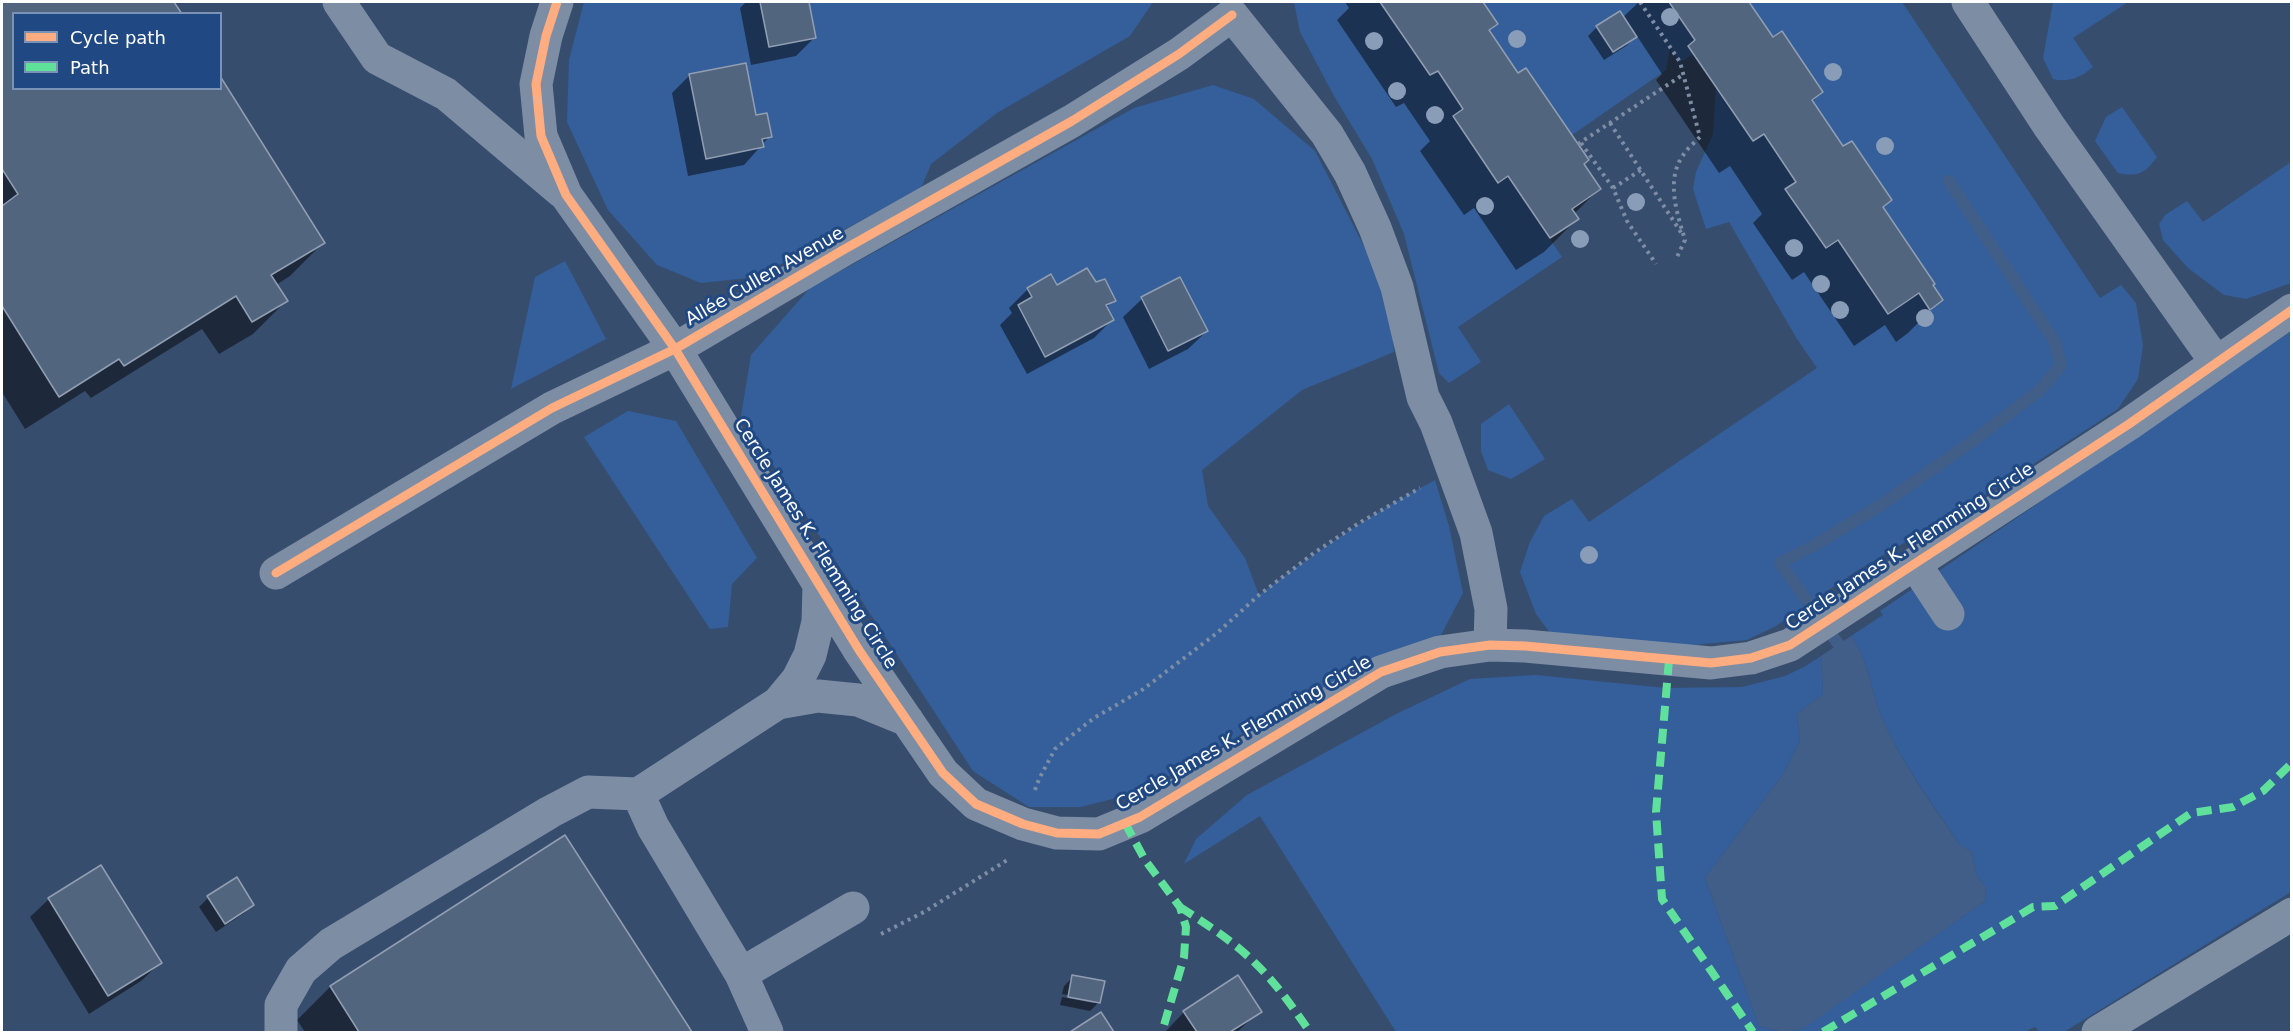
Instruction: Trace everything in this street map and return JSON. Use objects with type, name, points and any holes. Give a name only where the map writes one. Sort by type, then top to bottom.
[{"type":"highway","points":[[2098,1032],[2292,914]]},
{"type":"street","points":[[339,2],[377,58],[446,94],[566,195]]},
{"type":"street","name":"Cercle James K. Flemming Circle","points":[[557,2],[546,36],[536,84],[541,136],[566,195],[675,349],[859,650],[943,773],[976,804],[1023,824],[1057,833],[1099,834],[1140,817],[1381,672],[1440,652],[1490,645],[1525,646],[1711,663],[1751,658],[1790,645],[2130,424],[2292,310]]},
{"type":"street","points":[[1968,2],[2049,126],[2216,362]]},
{"type":"street","name":"Allée Cullen Avenue","points":[[276,573],[552,408],[675,349],[843,250],[1072,121],[1179,54],[1232,15],[1327,134],[1350,173],[1376,228],[1397,287],[1423,397],[1436,423],[1453,470]]},
{"type":"street","points":[[1453,470],[1476,533],[1491,609],[1490,645]]},
{"type":"street","points":[[1915,564],[1948,614]]},
{"type":"street","points":[[281,1032],[281,1005],[301,970],[331,945],[588,792],[638,794],[778,703],[798,679],[810,655],[818,622],[819,585]]},
{"type":"street","points":[[778,703],[818,696],[858,700],[907,720]]},
{"type":"street","points":[[638,794],[653,827],[741,974],[767,1032]]},
{"type":"street","points":[[741,974],[854,908]]},
{"type":"path","points":[[1640,2],[1680,62],[1700,136],[1682,156],[1674,183],[1675,206],[1685,240],[1677,257]]},
{"type":"path","points":[[1656,264],[1627,221],[1613,188],[1580,143],[1684,74]]},
{"type":"path","points":[[1610,123],[1685,240]]},
{"type":"path","points":[[1613,188],[1641,170]]},
{"type":"path","points":[[924,912],[1011,858],[1039,778],[1055,749],[1063,742],[1094,718],[1115,707],[1159,677],[1217,633],[1259,595],[1314,554],[1394,502],[1453,470]]},
{"type":"shaded area","points":[[584,2],[760,2],[770,47],[816,38],[809,2],[1153,2],[1130,36],[997,113],[931,164],[921,188],[757,277],[701,283],[657,265],[608,210],[567,122],[569,60]],"holes":[[[745,63],[756,115],[767,113],[772,137],[762,139],[764,147],[706,159],[690,74]]]},
{"type":"shaded area","points":[[1294,2],[1380,2],[1430,75],[1438,71],[1463,109],[1453,117],[1497,182],[1508,176],[1562,257],[1458,327],[1481,362],[1449,383],[1439,373],[1404,234],[1372,159],[1334,96],[1300,32]]},
{"type":"shaded area","points":[[1483,2],[1669,2],[1695,40],[1688,46],[1694,54],[1680,62],[1670,48],[1666,70],[1572,135],[1526,68],[1518,73],[1489,30],[1497,24]]},
{"type":"shaded area","points":[[1749,2],[1902,2],[2100,298],[2121,285],[2136,303],[2143,345],[2138,379],[2118,409],[2006,482],[1855,572],[1776,626],[1747,640],[1682,646],[1553,637],[1536,614],[1520,572],[1530,542],[1544,516],[1572,499],[1589,522],[1817,368],[1797,339],[1729,222],[1706,229],[1693,189],[1696,172],[1713,134],[1716,87],[1753,141],[1764,134],[1796,182],[1786,189],[1825,248],[1838,240],[1888,314],[1919,293],[1930,309],[1943,300],[1933,285],[1935,283],[1883,207],[1892,199],[1852,141],[1843,146],[1812,100],[1823,92],[1782,31],[1773,37]]},
{"type":"shaded area","points":[[2053,2],[2128,2],[2073,38],[2093,67],[2070,80],[2053,79],[2043,58]]},
{"type":"shaded area","points":[[1213,85],[1254,99],[1315,151],[1390,297],[1394,352],[1302,390],[1202,470],[1208,506],[1245,558],[1259,595],[1345,534],[1435,480],[1449,526],[1463,593],[1440,637],[1362,665],[1141,792],[1080,807],[1029,807],[973,771],[741,416],[751,355],[810,288],[1134,108]],"holes":[[[1087,268],[1096,282],[1105,280],[1116,300],[1106,305],[1114,320],[1045,357],[1018,305],[1032,297],[1027,288],[1050,274],[1057,285]],[[1180,277],[1208,331],[1168,351],[1141,297]]]},
{"type":"shaded area","points":[[2122,107],[2157,157],[2144,171],[2131,175],[2118,173],[2095,141],[2106,117]]},
{"type":"shaded area","points":[[2291,162],[2291,283],[2246,299],[2224,295],[2188,268],[2163,240],[2159,224],[2165,215],[2187,201],[2203,222]]},
{"type":"shaded area","points":[[565,261],[606,339],[511,389],[535,277]]},
{"type":"shaded area","points":[[2291,331],[2291,892],[2064,1032],[2040,1032],[2035,1027],[2024,1032],[1791,1032],[1804,1027],[1985,901],[1986,888],[1976,874],[1972,852],[1960,845],[1918,783],[1890,735],[1878,707],[1866,666],[1851,636],[1883,615],[1880,611]]},
{"type":"shaded area","points":[[1509,404],[1545,459],[1511,479],[1488,470],[1481,451],[1481,424]]},
{"type":"shaded area","points":[[628,411],[676,421],[757,558],[732,584],[728,627],[710,629],[584,437]]},
{"type":"shaded area","points":[[1851,636],[1866,666],[1878,707],[1890,735],[1918,783],[1960,845],[1972,852],[1976,874],[1986,888],[1985,901],[1804,1028],[1792,1031],[1776,1030],[1759,1026],[1705,878],[1784,773],[1800,741],[1797,714],[1823,694],[1821,656]]},
{"type":"shaded area","points":[[1821,656],[1823,694],[1797,714],[1800,741],[1784,773],[1705,878],[1759,1026],[1781,1032],[1396,1032],[1260,816],[1184,864],[1196,839],[1247,795],[1398,713],[1470,679],[1536,675],[1666,688],[1742,687],[1785,676]]},
{"type":"building","points":[[2,2],[174,2],[181,12],[12,12],[12,90],[222,90],[222,79],[325,243],[271,275],[288,301],[252,322],[236,296],[124,366],[119,359],[59,397],[2,306],[2,206],[18,194],[2,169]]},
{"type":"building","points":[[760,2],[809,2],[816,38],[769,47]]},
{"type":"building","points":[[1380,2],[1483,2],[1498,24],[1489,30],[1518,73],[1526,68],[1589,160],[1584,164],[1601,189],[1572,209],[1579,219],[1550,238],[1508,176],[1498,183],[1453,116],[1463,109],[1438,71],[1430,75]]},
{"type":"building","points":[[1669,2],[1749,2],[1773,37],[1782,31],[1823,92],[1812,100],[1843,146],[1852,141],[1892,200],[1883,207],[1935,284],[1933,285],[1943,300],[1930,310],[1919,293],[1888,314],[1838,240],[1826,248],[1785,189],[1796,182],[1764,134],[1753,141],[1688,46],[1695,40]]},
{"type":"building","points":[[1620,11],[1637,37],[1613,52],[1596,26]]},
{"type":"building","points":[[746,63],[756,115],[767,113],[772,137],[762,139],[764,147],[706,159],[689,74]]},
{"type":"building","points":[[1087,268],[1096,282],[1105,279],[1116,301],[1106,305],[1114,320],[1045,357],[1018,305],[1032,297],[1027,288],[1051,274],[1057,285]]},
{"type":"building","points":[[1180,277],[1208,331],[1168,351],[1141,297]]},
{"type":"building","points":[[565,835],[692,1032],[359,1032],[330,986]]},
{"type":"building","points":[[101,865],[162,963],[108,996],[48,898]]},
{"type":"building","points":[[237,877],[254,905],[225,924],[207,896]]},
{"type":"building","points":[[1072,975],[1105,981],[1100,1003],[1068,997]]},
{"type":"building","points":[[1238,975],[1262,1012],[1230,1032],[1197,1032],[1183,1011]]},
{"type":"building","points":[[1101,1012],[1114,1032],[1070,1032]]},
{"type":"waterway","points":[[1839,645],[1780,563],[1815,545],[1881,505],[1970,443],[2039,391],[2061,365],[2055,342],[1949,181]]},
{"type":"marked path","points":[[1669,660],[1656,812],[1662,899],[1753,1032]]},
{"type":"marked path","points":[[1823,1032],[2033,907],[2055,906],[2191,813],[2233,807],[2263,791],[2292,763]]},
{"type":"marked path","points":[[1125,823],[1145,860],[1180,907],[1186,927],[1184,957],[1162,1032]]},
{"type":"marked path","points":[[1180,907],[1247,955],[1291,1005],[1310,1032]]},
{"type":"cycle path","points":[[557,2],[546,36],[536,84],[541,136],[566,195],[675,349],[859,650],[943,773],[976,804],[1023,824],[1057,833],[1099,834],[1140,817],[1381,672],[1440,652],[1490,645],[1525,646],[1711,663],[1751,658],[1790,645],[2129,424],[2292,310]]},
{"type":"cycle path","points":[[276,573],[552,408],[675,349],[843,250],[1072,121],[1179,54],[1232,15]]}]
